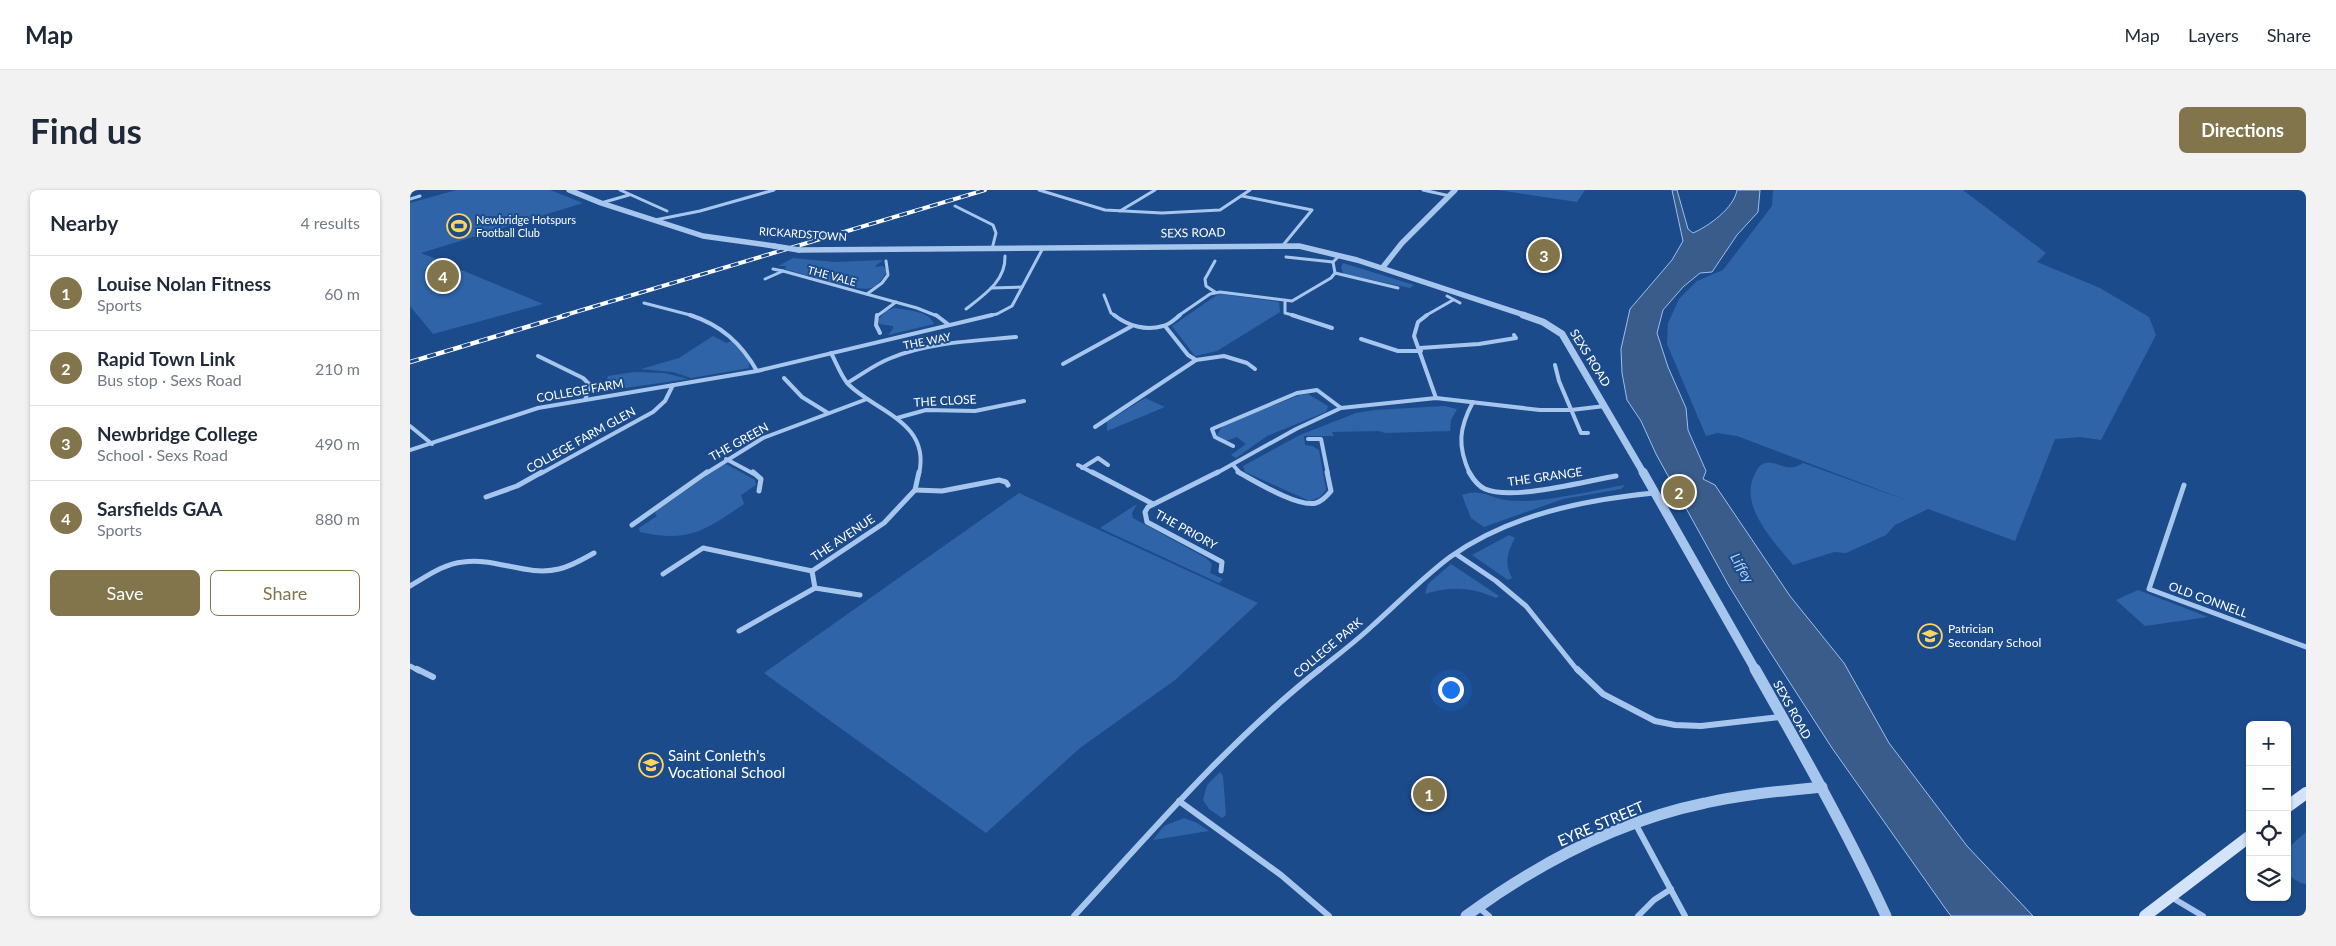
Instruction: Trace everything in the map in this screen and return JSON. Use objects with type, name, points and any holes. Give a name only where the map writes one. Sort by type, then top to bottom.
[{"type":"main road","points":[[2291,804],[2306,793]]},
{"type":"main road","points":[[2145,916],[2246,839]]},
{"type":"street","name":"RICKARDSTOWN","points":[[569,190],[601,203],[703,236],[799,250],[1042,248]]},
{"type":"street","points":[[620,190],[667,211]]},
{"type":"street","points":[[655,220],[700,211],[774,190]]},
{"type":"street","points":[[1039,190],[1105,210],[1120,212],[1216,211],[1226,208],[1250,190]]},
{"type":"street","points":[[1120,212],[1155,190]]},
{"type":"street","points":[[1423,190],[1450,196]]},
{"type":"street","points":[[1383,267],[1402,243],[1456,190]]},
{"type":"street","points":[[601,203],[630,195]]},
{"type":"street","points":[[410,199],[420,196]]},
{"type":"street","points":[[1242,196],[1300,206],[1312,210],[1284,244]]},
{"type":"street","points":[[955,206],[990,222],[995,227],[996,233],[992,249]]},
{"type":"street","name":"SEXS ROAD","points":[[1042,248],[1284,244],[1321,249],[1383,267],[1411,279],[1543,322],[1562,334],[1780,717],[1822,787],[1861,861],[1886,916]]},
{"type":"street","name":"COLLEGE FARM","points":[[410,450],[538,408],[757,371],[997,314],[1012,306],[1042,248]]},
{"type":"street","points":[[1333,262],[1340,254]]},
{"type":"street","points":[[966,309],[991,288],[1000,277],[1006,263],[1005,256]]},
{"type":"street","points":[[1286,257],[1333,262]]},
{"type":"street","points":[[867,294],[882,283],[888,274],[886,261]]},
{"type":"street","points":[[1215,262],[1205,279],[1206,286],[1216,292],[1248,295],[1285,302],[1299,298],[1331,278],[1335,273],[1333,262]]},
{"type":"street","name":"THE VALE","points":[[774,269],[934,314],[949,325]]},
{"type":"street","points":[[765,279],[783,271]]},
{"type":"street","points":[[1335,273],[1398,288]]},
{"type":"street","points":[[991,288],[1022,287]]},
{"type":"street","points":[[1064,364],[1132,326],[1165,326],[1203,298],[1216,292]]},
{"type":"street","points":[[1104,295],[1110,313],[1132,326]]},
{"type":"street","points":[[1448,296],[1460,303]]},
{"type":"street","points":[[1453,300],[1432,311],[1418,322],[1414,336],[1436,398],[1540,410],[1571,410],[1604,406]]},
{"type":"street","points":[[880,333],[876,325],[877,316],[896,302]]},
{"type":"street","points":[[1285,302],[1285,312],[1332,328]]},
{"type":"street","points":[[644,303],[716,325],[736,339],[750,356],[757,371]]},
{"type":"street","points":[[1165,326],[1188,355],[1196,360]]},
{"type":"street","points":[[1361,338],[1408,352],[1516,338],[1514,335]]},
{"type":"street","name":"THE WAY","points":[[847,383],[890,358],[909,352],[1016,337]]},
{"type":"street","points":[[1386,346],[1390,343]]},
{"type":"street","points":[[831,353],[847,383],[897,418],[914,436],[921,456],[916,490],[942,491],[999,480],[1006,482],[1008,485]]},
{"type":"street","points":[[538,356],[583,378],[590,385],[585,400]]},
{"type":"street","points":[[1094,427],[1196,360],[1209,356],[1231,356],[1255,369]]},
{"type":"street","points":[[1564,371],[1556,368],[1581,433],[1588,432]]},
{"type":"street","points":[[784,378],[802,397],[828,413]]},
{"type":"street","name":"COLLEGE FARM GLEN","points":[[486,497],[517,486],[653,412],[666,401],[673,385]]},
{"type":"street","points":[[1234,446],[1215,437],[1212,429],[1297,393],[1317,390],[1341,408]]},
{"type":"street","name":"THE GREEN","points":[[632,524],[726,459],[763,438],[867,398]]},
{"type":"street","name":"THE PRIORY","points":[[1221,571],[1222,562],[1147,522],[1146,512],[1148,507],[1233,466],[1282,436],[1341,408],[1436,398]]},
{"type":"street","name":"THE CLOSE","points":[[897,418],[926,410],[974,411],[1024,401]]},
{"type":"street","name":"THE GRANGE","points":[[1473,402],[1461,423],[1460,437],[1468,472],[1479,486],[1487,491],[1501,493],[1616,476]]},
{"type":"street","points":[[410,426],[432,444]]},
{"type":"street","points":[[1233,466],[1237,472],[1297,501],[1305,504],[1323,501],[1331,491],[1321,439],[1308,439]]},
{"type":"street","points":[[1108,465],[1096,457],[1080,466],[1153,504]]},
{"type":"street","points":[[726,459],[748,469],[761,479],[759,491]]},
{"type":"street","points":[[1594,479],[1599,486]]},
{"type":"street","name":"OLD CONNELL","points":[[2184,485],[2149,589],[2306,647]]},
{"type":"street","name":"THE AVENUE","points":[[663,574],[703,548],[812,571],[884,523],[916,490]]},
{"type":"street","name":"COLLEGE PARK","points":[[1074,916],[1179,801],[1279,704],[1369,629],[1427,573],[1482,538],[1558,508],[1607,497],[1654,493]]},
{"type":"street","points":[[410,586],[453,564],[469,561],[528,571],[552,572],[576,565],[594,553]]},
{"type":"street","points":[[1456,554],[1496,581],[1526,606],[1583,677],[1603,694],[1655,721],[1675,725],[1701,726],[1780,717]]},
{"type":"street","points":[[812,571],[815,588]]},
{"type":"street","points":[[739,631],[815,588],[860,595]]},
{"type":"street","points":[[410,666],[433,677]]},
{"type":"street","name":"EYRE STREET","points":[[1466,916],[1478,906],[1554,860],[1634,823],[1738,796],[1822,787]]},
{"type":"street","points":[[1179,801],[1281,875],[1329,916]]},
{"type":"street","points":[[1634,823],[1686,916]]},
{"type":"street","points":[[1638,916],[1654,900],[1671,889]]},
{"type":"street","points":[[2171,896],[2203,916]]},
{"type":"street","points":[[1478,906],[1489,916]]},
{"type":"shaded area","points":[[456,190],[550,190],[583,203],[421,253],[543,304],[433,334],[410,306],[410,203]]},
{"type":"shaded area","points":[[1498,190],[1585,190],[1577,202]]},
{"type":"shaded area","points":[[1773,190],[1963,190],[2046,253],[2037,262],[2100,288],[2149,317],[2156,335],[2101,440],[2080,437],[2055,439],[2015,541],[1928,509],[1895,525],[1886,535],[1846,553],[1834,552],[1793,565],[1768,534],[1760,522],[1751,498],[1751,486],[1755,474],[1762,464],[1766,463],[1792,467],[1803,463],[1914,503],[1737,436],[1717,433],[1706,436],[1667,344],[1668,323],[1679,299],[1697,281],[1723,270],[1772,206]]},
{"type":"shaded area","points":[[793,258],[834,262],[883,260],[876,267],[883,266],[887,271],[880,281],[871,288],[855,288],[785,269],[786,266],[778,266]]},
{"type":"shaded area","points":[[1343,263],[1414,285],[1410,288],[1344,274],[1341,268]]},
{"type":"shaded area","points":[[1222,294],[1279,302],[1280,312],[1217,351],[1195,356],[1172,326],[1217,295]]},
{"type":"shaded area","points":[[894,308],[928,316],[934,324],[888,335],[893,326],[879,324],[879,319],[886,311]]},
{"type":"shaded area","points":[[713,336],[726,343],[735,340],[749,359],[749,368],[691,378],[673,372],[641,369],[679,358]]},
{"type":"shaded area","points":[[634,372],[664,373],[688,379],[604,391],[608,376]]},
{"type":"shaded area","points":[[1308,394],[1328,406],[1326,412],[1267,436],[1236,458],[1231,455],[1246,444],[1237,437],[1226,441],[1217,435],[1223,425],[1300,395]]},
{"type":"shaded area","points":[[1145,398],[1165,407],[1107,431],[1107,422]]},
{"type":"shaded area","points":[[1444,406],[1457,409],[1451,420],[1450,431],[1332,432],[1334,436],[1304,436],[1305,445],[1319,450],[1326,490],[1320,497],[1310,501],[1245,472],[1243,466],[1300,435],[1356,413]]},
{"type":"shaded area","points":[[726,464],[755,480],[756,485],[741,495],[744,504],[707,527],[685,535],[657,535],[640,532],[639,528],[657,516],[655,514],[656,511]]},
{"type":"shaded area","points":[[1625,485],[1621,489],[1563,499],[1484,527],[1471,518],[1462,495],[1474,492],[1518,501],[1565,496]]},
{"type":"shaded area","points":[[1019,493],[1258,603],[1175,680],[1080,748],[986,833],[764,673]]},
{"type":"shaded area","points":[[1137,504],[1132,513],[1133,518],[1206,558],[1212,564],[1210,573],[1223,579],[1219,583],[1100,528]]},
{"type":"shaded area","points":[[1509,535],[1515,538],[1510,548],[1507,563],[1512,578],[1508,580],[1472,555]]},
{"type":"shaded area","points":[[1451,564],[1499,596],[1496,598],[1487,594],[1461,589],[1425,594],[1428,584]]},
{"type":"shaded area","points":[[2138,590],[2208,617],[2145,626],[2116,600]]},
{"type":"shaded area","points":[[1220,772],[1223,776],[1226,815],[1222,818],[1209,809],[1203,800],[1207,785]]},
{"type":"shaded area","points":[[1184,818],[1197,823],[1209,831],[1153,840],[1164,826]]},
{"type":"shaded area","points":[[2306,832],[2306,884],[2291,877],[2291,845]]},
{"type":"water","name":"Liffey","points":[[1672,190],[1677,190],[1688,229],[1693,233],[1720,216],[1735,197],[1737,190],[1760,190],[1758,212],[1737,235],[1712,272],[1700,273],[1683,287],[1663,310],[1657,333],[1668,367],[1686,408],[1688,430],[1706,471],[1703,479],[1715,485],[1790,596],[1844,663],[1889,743],[1967,846],[2033,916],[1951,916],[1832,748],[1763,641],[1729,586],[1656,454],[1641,421],[1627,400],[1622,373],[1621,349],[1630,309],[1672,260],[1683,241]]},
{"type":"railway","points":[[562,316],[985,190]]},
{"type":"railway","points":[[410,362],[567,315]]},
{"type":"place","name":"Newbridge Hotspurs Football Club","points":[[459,226]]},
{"type":"place","name":"Newbridge College","points":[[1544,255]]},
{"type":"place","name":"Sarsfields GAA","points":[[443,276]]},
{"type":"place","name":"Rapid Town Link","points":[[1679,492]]},
{"type":"place","name":"Patrician Secondary School","points":[[1930,636]]},
{"type":"place","name":"Saint Conleth's Vocational School","points":[[651,765]]},
{"type":"place","name":"Louise Nolan Fitness","points":[[1429,794]]}]
